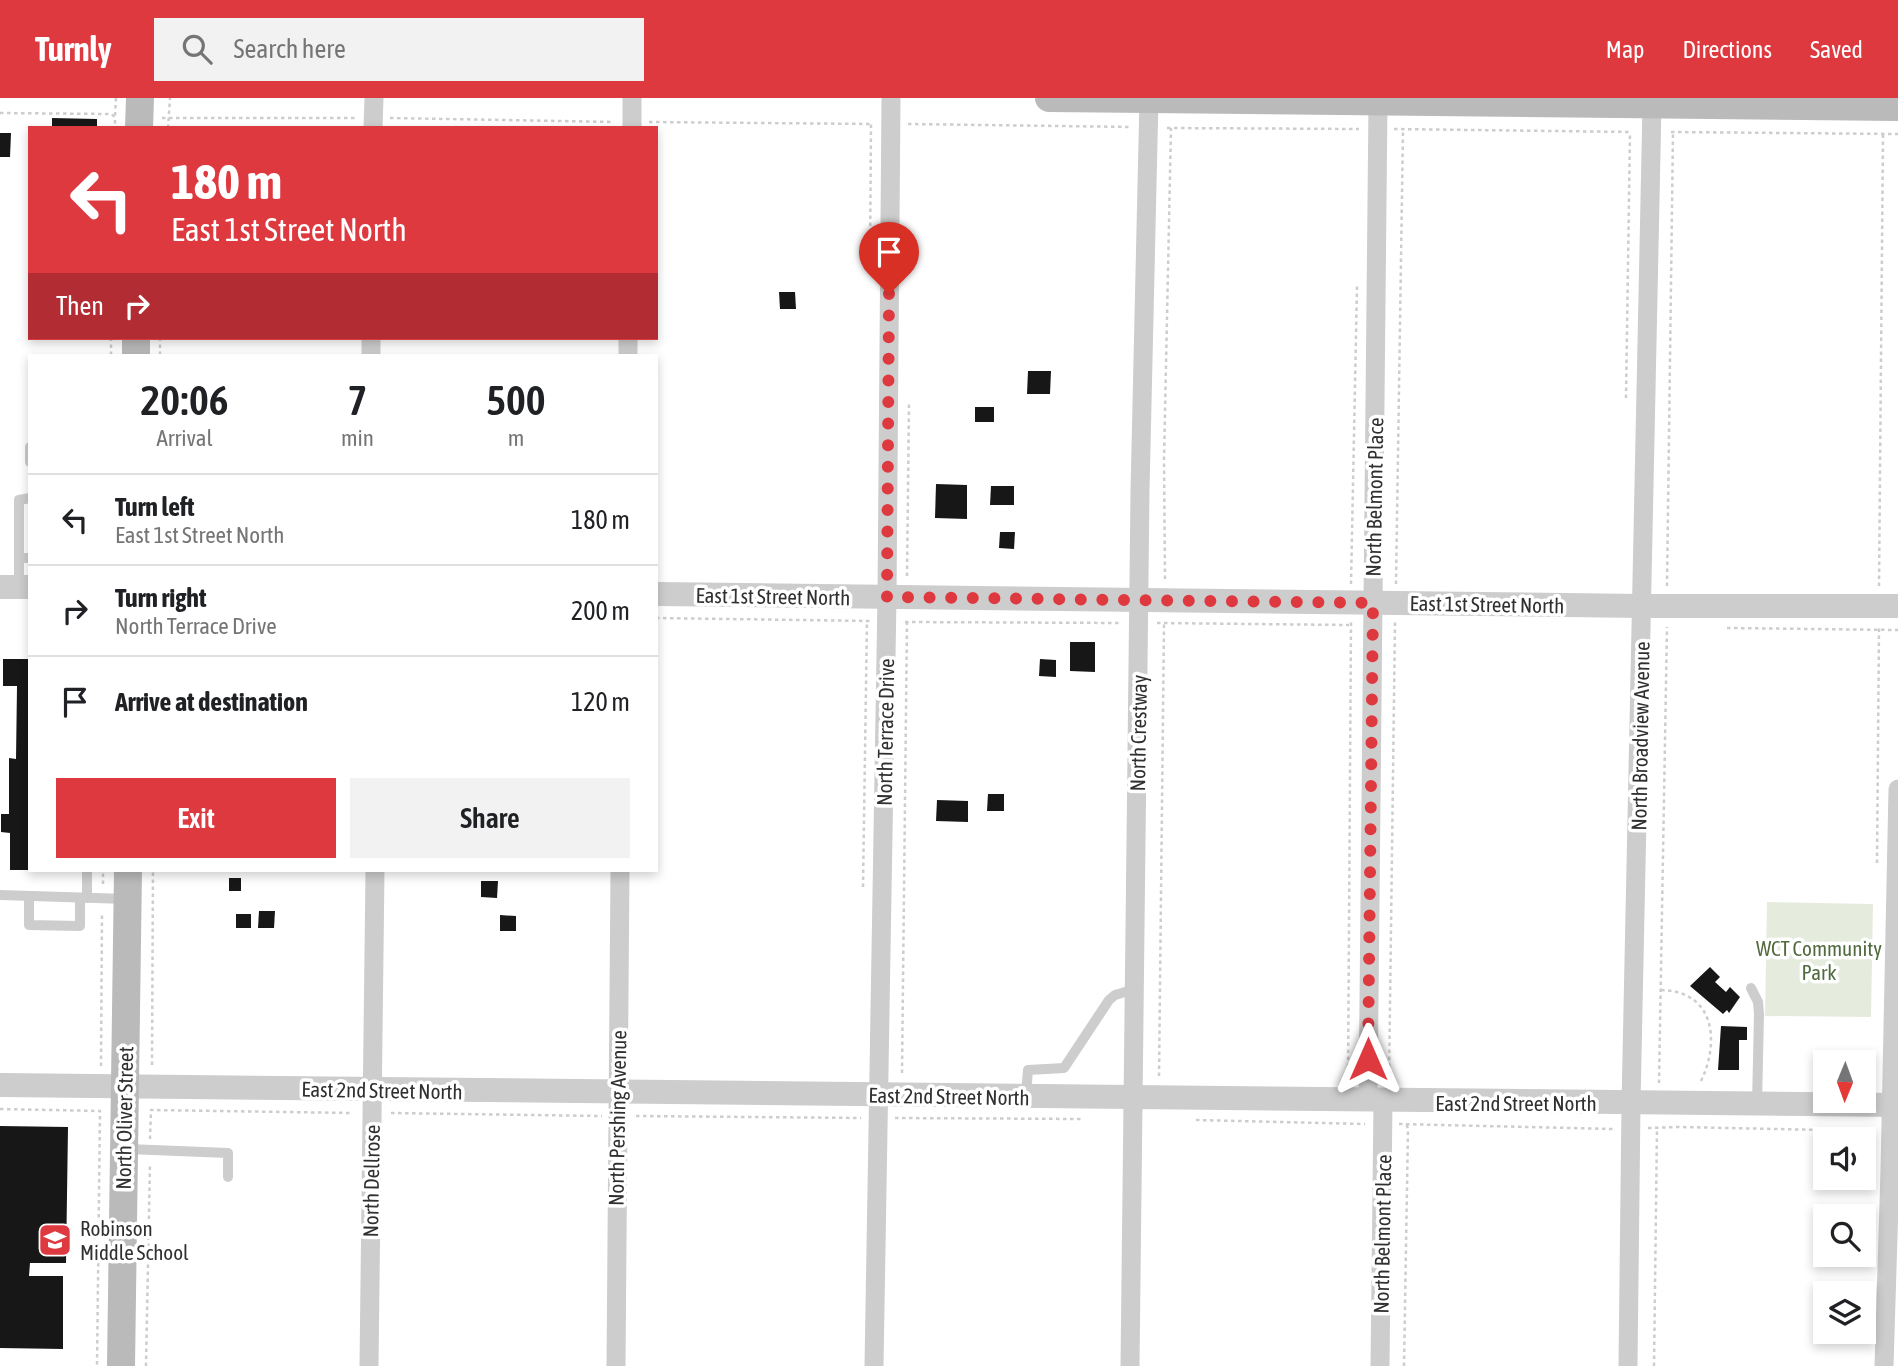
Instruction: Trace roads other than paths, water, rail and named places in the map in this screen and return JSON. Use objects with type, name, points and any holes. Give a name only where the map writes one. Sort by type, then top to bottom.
[{"type":"main road","points":[[1049,98],[1149,99],[1378,115],[1571,101],[1652,118],[1898,107]]},
{"type":"main road","name":"North Oliver Street","points":[[121,1366],[137,1150],[125,1087],[115,899],[127,872]]},
{"type":"street","points":[[373,98],[373,123]]},
{"type":"street","points":[[632,98],[632,125]]},
{"type":"street","name":"North Terrace Drive","points":[[874,1366],[890,1107],[876,621],[887,601],[891,98]]},
{"type":"street","name":"North Crestway","points":[[1130,1366],[1146,1099],[1135,989],[1149,99]]},
{"type":"street","name":"North Belmont Place","points":[[1378,115],[1388,1111],[1380,1366]]},
{"type":"street","name":"North Broadview Avenue","points":[[1628,1366],[1631,1104],[1655,606],[1652,118]]},
{"type":"street","name":"East 1st Street North","points":[[658,594],[1164,612],[1384,614],[1655,606],[1885,614]]},
{"type":"street","points":[[1884,1366],[1891,1131],[1895,1105],[1898,789]]},
{"type":"street","name":"North Dellrose","points":[[369,1366],[375,872]]},
{"type":"street","name":"North Pershing Avenue","points":[[615,1366],[620,872]]},
{"type":"street","name":"East 2nd Street North","points":[[0,1085],[125,1087],[372,1101],[617,1104],[890,1107],[1026,1097],[1146,1099],[1388,1111],[1631,1104],[1658,1116],[1758,1104],[1895,1105]]},
{"type":"lane","points":[[16,587],[24,558],[19,500],[28,498]]},
{"type":"lane","points":[[29,896],[29,925],[80,926],[88,872]]},
{"type":"lane","points":[[0,895],[115,899]]},
{"type":"lane","points":[[1751,988],[1758,1002],[1759,1014],[1758,1104]]},
{"type":"lane","points":[[1026,1097],[1028,1070],[1064,1068],[1109,1000],[1115,995],[1135,989]]},
{"type":"lane","points":[[137,1150],[228,1153],[228,1177]]},
{"type":"place","name":"Robinson Middle School","points":[[55,1240]]},
{"type":"park label","name":"WCT Community Park","points":[[1819,960]]}]
